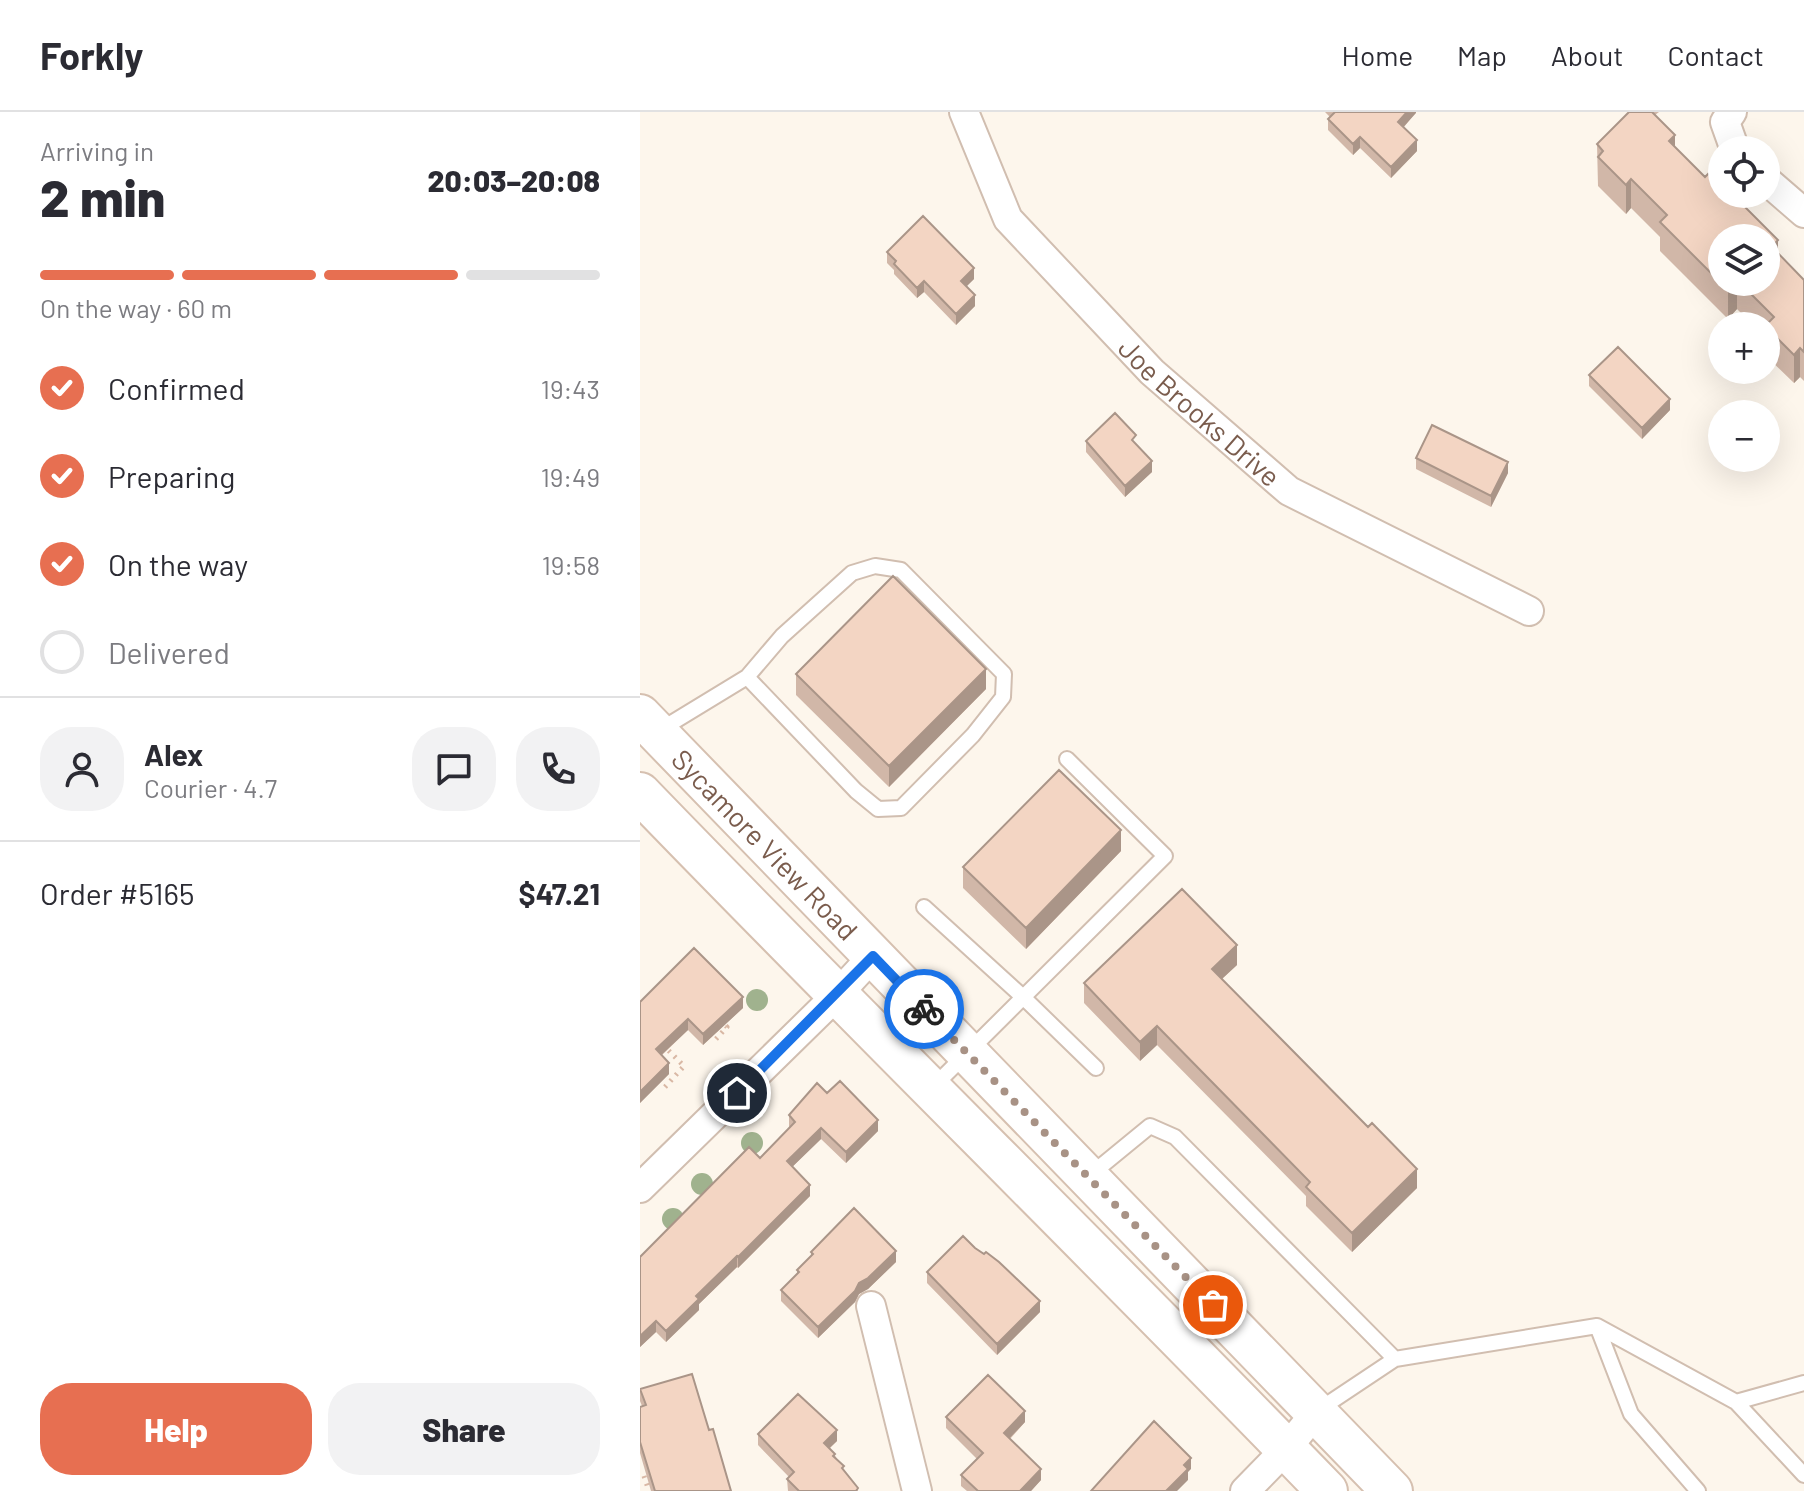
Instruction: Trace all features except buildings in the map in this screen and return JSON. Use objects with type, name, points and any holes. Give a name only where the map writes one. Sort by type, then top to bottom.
[{"type":"main road","name":"Sycamore View Road","points":[[648,724],[1392,1491]]},
{"type":"main road","name":"Sycamore View Road","points":[[640,793],[836,996],[1327,1491]]},
{"type":"street","name":"Joe Brooks Drive","points":[[964,112],[1008,219],[1152,372],[1289,491],[1529,611]]},
{"type":"street","points":[[1730,136],[1725,122],[1732,112]]},
{"type":"street","points":[[1780,192],[1804,213]]},
{"type":"street","points":[[640,1188],[873,956]]},
{"type":"street","points":[[871,1306],[917,1491]]},
{"type":"street","points":[[1245,1491],[1317,1411]]},
{"type":"lane","points":[[648,724],[747,677],[782,636],[852,573],[875,566],[901,570],[1004,674],[1003,697],[973,735],[901,808],[878,809],[856,791],[747,677]]},
{"type":"lane","points":[[931,1089],[1165,856],[1067,759]]},
{"type":"lane","points":[[924,907],[1096,1068]]},
{"type":"lane","points":[[1089,1177],[1150,1126],[1175,1137],[1395,1359]]},
{"type":"lane","points":[[1597,1326],[1631,1414],[1698,1491]]},
{"type":"lane","points":[[1317,1411],[1395,1359],[1597,1326],[1736,1402],[1804,1475]]},
{"type":"lane","points":[[1736,1402],[1804,1383]]},
{"type":"path","points":[[716,1039],[727,1027],[721,1021]]},
{"type":"path","points":[[665,1087],[684,1066],[666,1048]]},
{"type":"path","points":[[644,1476],[649,1491]]},
{"type":"way so far","points":[[924,1009],[1213,1305]]},
{"type":"route","points":[[737,1093],[873,956],[924,1009]]}]
